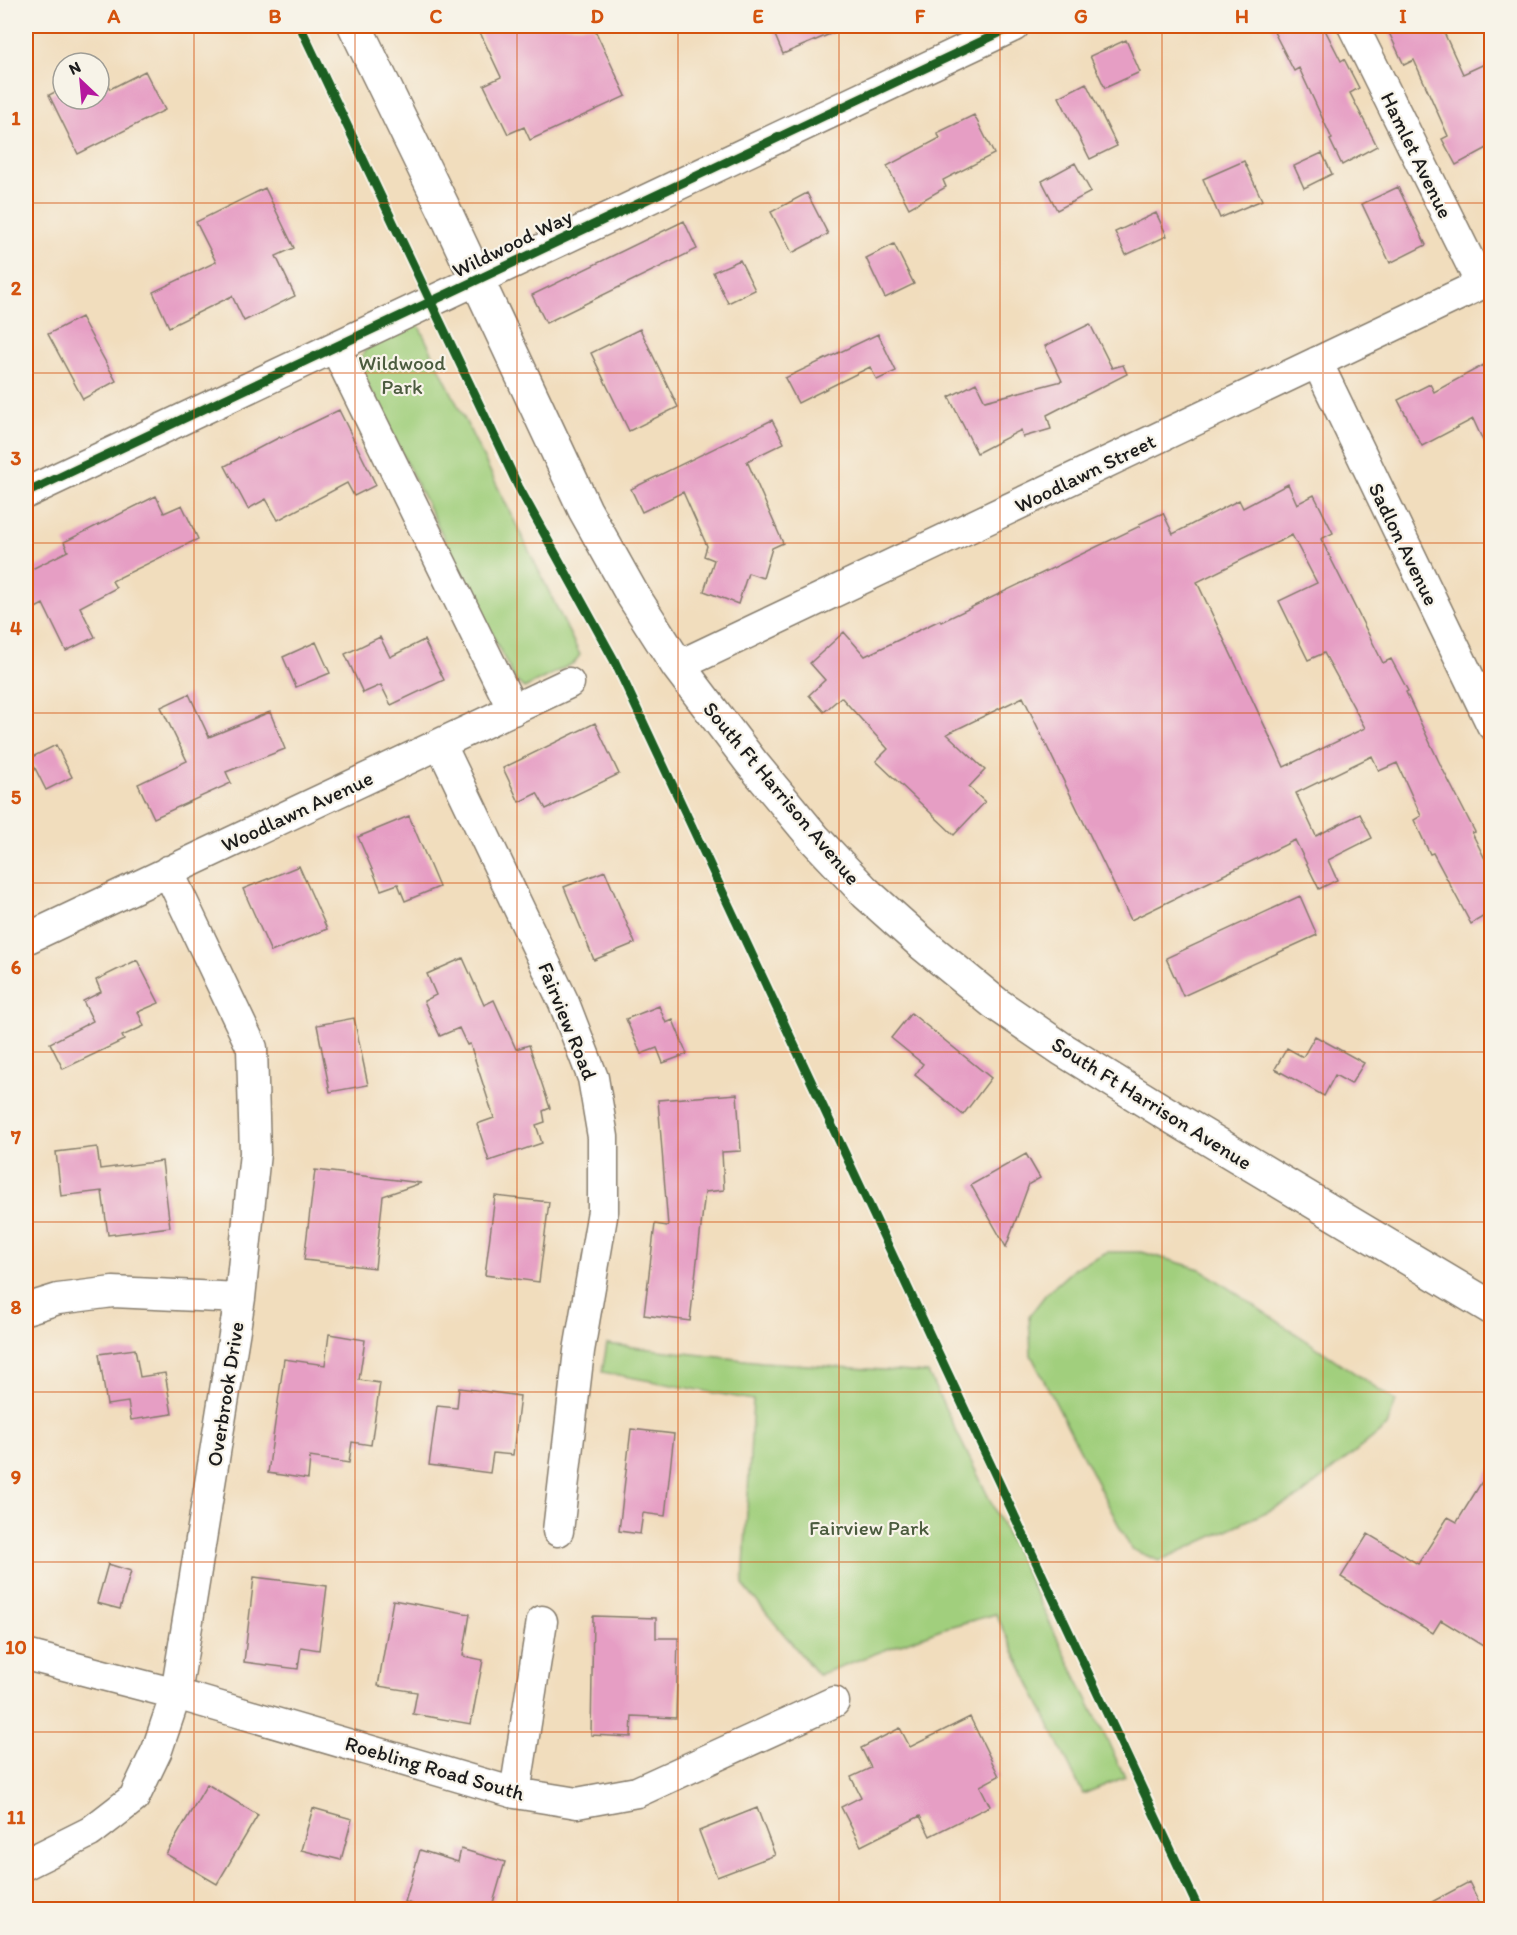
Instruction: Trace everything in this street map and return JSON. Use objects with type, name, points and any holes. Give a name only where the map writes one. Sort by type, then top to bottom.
[{"type":"main road","name":"South Ft Harrison Avenue","points":[[355,26],[585,510],[632,594],[678,666],[751,762],[822,846],[866,893],[924,945],[995,1003],[1062,1049],[1164,1112],[1491,1308]]},
{"type":"street","name":"Wildwood Way","points":[[26,493],[1014,26]]},
{"type":"street","name":"Hamlet Avenue","points":[[1353,26],[1486,281]]},
{"type":"street","name":"Woodlawn Street","points":[[678,666],[1486,281]]},
{"type":"street","points":[[335,347],[513,710]]},
{"type":"street","name":"Sadlon Avenue","points":[[1317,362],[1491,725]]},
{"type":"street","name":"Woodlawn Avenue","points":[[26,939],[569,683]]},
{"type":"street","name":"Fairview Road","points":[[441,745],[564,1003],[593,1078],[603,1137],[603,1211],[579,1351],[558,1531]]},
{"type":"street","name":"Overbrook Drive","points":[[26,1864],[90,1832],[134,1798],[157,1750],[176,1694],[240,1298],[255,1153],[252,1048],[168,871]]},
{"type":"street","points":[[26,1309],[58,1299],[112,1292],[240,1298]]},
{"type":"street","points":[[515,1793],[542,1621]]},
{"type":"street","name":"Roebling Road South","points":[[26,1655],[176,1694],[515,1793],[577,1803],[637,1792],[834,1701]]},
{"type":"green space","name":"Wildwood Park","points":[[417,322],[580,655],[574,663],[524,688],[515,680],[361,372],[361,357],[367,347]]},
{"type":"green space","points":[[1107,1252],[1142,1252],[1200,1269],[1396,1401],[1387,1426],[1299,1497],[1159,1561],[1131,1549],[1031,1355],[1029,1316],[1046,1294],[1075,1268]]},
{"type":"green space","name":"Fairview Park","points":[[607,1344],[762,1362],[928,1373],[1125,1777],[1083,1794],[996,1614],[941,1629],[818,1675],[743,1585],[753,1400],[602,1372]]},
{"type":"building","points":[[477,26],[593,26],[626,96],[530,140],[524,127],[508,134],[484,85],[501,77]]},
{"type":"building","points":[[771,26],[849,26],[783,54]]},
{"type":"building","points":[[1271,26],[1323,26],[1341,61],[1344,59],[1359,88],[1350,93],[1377,146],[1342,165],[1299,68],[1294,71]]},
{"type":"building","points":[[1386,26],[1441,26],[1463,74],[1491,61],[1491,146],[1456,165],[1442,139],[1448,136],[1414,60],[1404,65]]},
{"type":"building","points":[[1126,40],[1140,72],[1105,88],[1090,56]]},
{"type":"building","points":[[145,71],[165,110],[78,154],[57,111],[111,111],[111,88]]},
{"type":"building","points":[[1086,83],[1117,146],[1090,159],[1059,97]]},
{"type":"building","points":[[974,115],[994,154],[943,180],[946,187],[909,208],[887,166],[940,138],[937,133]]},
{"type":"building","points":[[1322,153],[1332,174],[1304,188],[1294,166]]},
{"type":"building","points":[[1244,161],[1262,200],[1220,218],[1203,179]]},
{"type":"building","points":[[1075,163],[1091,192],[1057,210],[1042,181]]},
{"type":"building","points":[[1398,187],[1426,245],[1390,263],[1362,204]]},
{"type":"building","points":[[265,188],[294,248],[276,256],[295,296],[244,321],[232,296],[169,327],[153,292],[216,262],[196,222]]},
{"type":"building","points":[[807,193],[828,234],[792,253],[771,212]]},
{"type":"building","points":[[1156,213],[1167,236],[1126,255],[1115,232]]},
{"type":"building","points":[[684,221],[697,249],[546,323],[532,295]]},
{"type":"building","points":[[894,244],[914,284],[885,298],[866,258]]},
{"type":"building","points":[[740,260],[755,290],[728,303],[713,272]]},
{"type":"building","points":[[81,317],[116,381],[83,399],[48,334]]},
{"type":"building","points":[[1090,324],[1112,368],[1123,365],[1127,374],[1047,415],[1051,429],[1023,437],[1021,430],[977,453],[949,397],[976,383],[985,401],[1062,381],[1045,346]]},
{"type":"building","points":[[640,329],[678,407],[629,431],[591,353]]},
{"type":"building","points":[[878,334],[896,371],[877,380],[870,367],[798,403],[785,378]]},
{"type":"building","points":[[1491,361],[1491,458],[1473,419],[1422,446],[1398,400],[1430,384],[1434,392]]},
{"type":"building","points":[[339,410],[376,485],[354,496],[347,483],[278,520],[266,499],[248,509],[225,466]]},
{"type":"building","points":[[772,420],[784,443],[747,461],[783,543],[772,548],[763,578],[748,573],[738,604],[704,591],[714,560],[704,556],[707,546],[683,492],[642,512],[631,489]]},
{"type":"building","points":[[1288,484],[1297,504],[1314,495],[1333,533],[1321,539],[1383,663],[1391,659],[1408,691],[1406,692],[1475,832],[1472,833],[1491,871],[1491,912],[1471,924],[1433,853],[1430,854],[1414,820],[1421,816],[1397,763],[1379,771],[1372,756],[1296,793],[1316,836],[1360,814],[1372,838],[1328,860],[1337,880],[1319,889],[1295,840],[1131,920],[1023,697],[947,734],[985,770],[969,787],[985,802],[954,835],[876,761],[888,749],[841,697],[824,712],[809,695],[825,680],[810,663],[844,632],[865,656],[940,620],[941,622],[1163,513],[1173,534],[1239,500],[1243,508]],"holes":[[[1292,535],[1317,583],[1279,601],[1308,660],[1324,653],[1365,728],[1284,767],[1197,582]]]},
{"type":"building","points":[[156,496],[164,513],[182,505],[198,539],[112,581],[116,588],[80,607],[95,637],[66,651],[43,604],[26,613],[26,572],[68,551],[64,542]]},
{"type":"building","points":[[380,637],[390,657],[424,640],[444,680],[391,705],[381,685],[363,693],[345,654]]},
{"type":"building","points":[[316,642],[330,673],[296,687],[283,657]]},
{"type":"building","points":[[189,694],[209,737],[270,712],[285,749],[226,772],[231,783],[154,818],[138,784],[187,761],[161,707]]},
{"type":"building","points":[[595,723],[619,774],[546,809],[537,793],[519,802],[503,768]]},
{"type":"building","points":[[56,745],[72,777],[46,790],[30,758]]},
{"type":"building","points":[[409,816],[439,887],[405,901],[398,884],[381,890],[358,837]]},
{"type":"building","points":[[299,866],[327,929],[271,952],[243,889]]},
{"type":"building","points":[[605,871],[635,943],[594,960],[564,887]]},
{"type":"building","points":[[1300,896],[1317,935],[1183,996],[1166,958]]},
{"type":"building","points":[[463,958],[484,1005],[494,1000],[516,1049],[529,1045],[550,1108],[543,1111],[545,1122],[536,1125],[542,1143],[489,1161],[477,1124],[494,1118],[470,1044],[467,1045],[459,1028],[440,1036],[424,1001],[436,995],[427,974]]},
{"type":"building","points":[[137,960],[159,1003],[138,1012],[144,1026],[122,1036],[124,1040],[63,1069],[50,1043],[93,1021],[83,1001],[101,992],[96,980]]},
{"type":"building","points":[[659,1006],[666,1023],[673,1020],[687,1054],[663,1063],[657,1048],[641,1054],[626,1019]]},
{"type":"building","points":[[911,1013],[991,1078],[963,1115],[915,1075],[923,1064],[891,1038]]},
{"type":"building","points":[[354,1018],[368,1085],[330,1092],[317,1025]]},
{"type":"building","points":[[1315,1036],[1364,1063],[1351,1084],[1335,1075],[1324,1096],[1275,1069],[1287,1048],[1303,1057]]},
{"type":"building","points":[[737,1094],[741,1151],[722,1152],[724,1190],[705,1192],[690,1321],[644,1315],[655,1224],[668,1226],[658,1100]]},
{"type":"building","points":[[97,1147],[100,1169],[162,1161],[170,1227],[108,1235],[102,1191],[61,1196],[56,1152]]},
{"type":"building","points":[[1026,1154],[1040,1178],[1029,1184],[1006,1247],[971,1185]]},
{"type":"building","points":[[315,1170],[421,1183],[383,1196],[375,1268],[304,1260]]},
{"type":"building","points":[[495,1196],[549,1202],[539,1282],[485,1275]]},
{"type":"building","points":[[329,1334],[365,1340],[359,1380],[380,1383],[371,1445],[352,1442],[349,1463],[310,1457],[308,1479],[268,1473],[284,1359],[325,1365]]},
{"type":"building","points":[[135,1349],[140,1377],[165,1373],[172,1414],[131,1420],[128,1402],[107,1405],[99,1354]]},
{"type":"building","points":[[459,1388],[520,1396],[513,1455],[493,1453],[490,1473],[429,1465],[437,1406],[457,1408]]},
{"type":"building","points":[[631,1429],[674,1434],[665,1516],[643,1513],[640,1534],[619,1531]]},
{"type":"building","points":[[1491,1467],[1491,1651],[1441,1620],[1433,1633],[1341,1577],[1368,1534],[1418,1564],[1448,1517],[1457,1522]]},
{"type":"building","points":[[108,1564],[131,1571],[120,1609],[97,1603]]},
{"type":"building","points":[[254,1577],[327,1586],[319,1650],[301,1647],[298,1669],[244,1662]]},
{"type":"building","points":[[393,1600],[470,1614],[463,1656],[483,1660],[471,1724],[413,1714],[417,1692],[378,1686]]},
{"type":"building","points":[[593,1616],[656,1618],[656,1638],[678,1638],[676,1718],[632,1716],[631,1737],[591,1735]]},
{"type":"building","points":[[970,1717],[999,1776],[980,1786],[990,1806],[930,1836],[920,1816],[861,1846],[841,1807],[861,1797],[851,1777],[871,1768],[861,1748],[900,1728],[910,1747]]},
{"type":"building","points":[[207,1784],[258,1815],[217,1884],[166,1854]]},
{"type":"building","points":[[313,1808],[352,1819],[341,1860],[301,1850]]},
{"type":"building","points":[[757,1808],[775,1855],[717,1877],[699,1831]]},
{"type":"building","points":[[461,1849],[505,1862],[491,1910],[430,1910],[405,1902],[420,1850],[458,1862]]},
{"type":"building","points":[[1469,1882],[1483,1910],[1417,1910]]},
{"type":"cycle path","points":[[300,26],[518,486],[614,660],[1199,1910]]},
{"type":"cycle path","points":[[26,493],[1014,26]]}]
